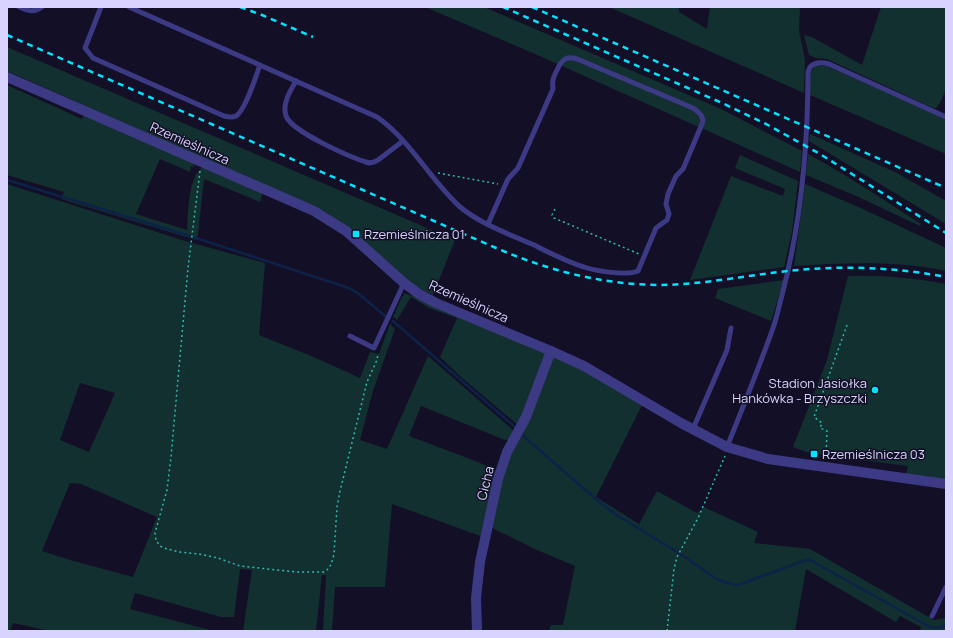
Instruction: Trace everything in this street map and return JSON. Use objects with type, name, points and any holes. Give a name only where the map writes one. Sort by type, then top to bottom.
[{"type":"street","name":"Rzemieślnicza","points":[[7,77],[314,211],[346,231],[404,283],[419,294],[436,303],[584,366],[693,429],[728,447],[768,459],[946,484]]},
{"type":"street","name":"Cicha","points":[[477,631],[476,598],[480,562],[498,479],[507,452],[526,417],[551,351]]},
{"type":"lane","points":[[19,7],[31,11],[39,10],[42,7]]},
{"type":"lane","points":[[101,7],[85,48],[93,58],[224,116],[236,116],[242,110],[260,65]]},
{"type":"lane","points":[[129,7],[377,117],[390,126],[429,172],[466,212],[488,224],[585,268],[615,272],[638,271],[656,228],[667,220],[669,214],[666,204],[668,194],[676,176],[683,170],[702,124],[701,115],[692,108],[576,58],[566,58],[560,63],[552,80],[553,89],[518,168],[509,176],[488,224]]},
{"type":"lane","points":[[728,447],[774,326],[796,235],[803,178],[808,72],[810,67],[822,62],[828,64],[946,117]]},
{"type":"lane","points":[[296,81],[285,106],[286,116],[294,126],[314,138],[369,163],[378,160],[403,141]]},
{"type":"lane","points":[[350,336],[374,348],[404,283]]},
{"type":"lane","points":[[693,429],[727,350],[731,328]]},
{"type":"lane","points":[[932,616],[946,587]]},
{"type":"path","points":[[201,162],[191,242],[167,490],[155,533],[156,540],[160,546],[179,552],[218,558],[240,566],[296,572],[324,572],[327,570],[332,562],[334,554],[336,507],[367,382],[378,356],[376,344]]},
{"type":"path","points":[[429,172],[505,185]]},
{"type":"path","points":[[555,209],[552,215],[554,218],[644,256]]},
{"type":"path","points":[[826,467],[827,431],[820,428],[822,423],[814,417],[847,325]]},
{"type":"path","points":[[668,631],[674,569],[677,557],[698,518],[728,447]]},
{"type":"green space","points":[[425,7],[484,7],[721,109],[802,151],[800,172],[535,54]]},
{"type":"green space","points":[[609,7],[679,7],[679,12],[707,29],[710,7],[800,7],[799,31],[805,60],[804,93]]},
{"type":"green space","points":[[881,7],[946,7],[946,89],[940,103],[936,108],[933,108],[827,59],[816,58],[809,55],[804,35],[812,37],[862,65]]},
{"type":"green space","points":[[7,47],[455,240],[433,295],[400,275],[327,213],[7,71]]},
{"type":"green space","points":[[817,65],[827,66],[946,119],[946,154],[810,95],[810,74]]},
{"type":"green space","points":[[7,85],[82,119],[84,114],[192,162],[195,166],[191,166],[190,172],[160,159],[136,214],[187,230],[190,196],[194,178],[198,171],[203,167],[263,193],[260,202],[204,179],[198,234],[196,240],[61,199],[64,192],[7,175]]},
{"type":"green space","points":[[810,134],[895,172],[946,201],[946,224],[809,141]]},
{"type":"green space","points":[[808,154],[837,170],[921,224],[920,226],[854,195],[806,175]]},
{"type":"green space","points":[[740,155],[798,181],[792,232],[784,267],[690,280],[731,176],[783,196],[785,189],[735,168]]},
{"type":"green space","points":[[7,184],[185,241],[265,263],[259,335],[360,378],[370,352],[379,354],[390,324],[395,329],[373,391],[360,440],[387,449],[428,356],[514,431],[510,439],[505,440],[421,406],[409,436],[478,462],[497,471],[483,537],[392,504],[385,587],[335,587],[332,631],[323,631],[326,575],[322,575],[316,631],[243,631],[252,570],[240,569],[234,617],[221,617],[135,593],[130,609],[214,631],[50,631],[13,623],[10,631],[7,631]],"holes":[[[80,383],[115,393],[89,452],[60,440]],[[70,483],[81,484],[157,517],[133,577],[42,551]]]},
{"type":"green space","points":[[805,184],[863,209],[946,248],[946,271],[908,265],[870,263],[794,266]]},
{"type":"green space","name":"Stadion Jasiołka Hankówka - Brzyszczki","points":[[848,276],[897,277],[946,284],[946,479],[906,476],[908,466],[809,453],[793,447],[827,360]]},
{"type":"green space","points":[[784,280],[771,321],[715,298],[718,289]]},
{"type":"green space","points":[[405,293],[411,296],[412,293],[543,350],[546,354],[519,426],[461,377],[440,357],[457,318],[429,308],[411,297],[397,320],[393,317]]},
{"type":"green space","points":[[553,357],[582,370],[642,405],[596,497],[639,524],[657,491],[697,513],[704,507],[758,532],[754,543],[810,549],[934,620],[946,618],[946,631],[920,631],[921,627],[900,616],[896,622],[806,569],[795,631],[549,631],[551,625],[563,625],[575,566],[537,550],[490,527],[503,473]]},
{"type":"waterway","points":[[7,180],[193,237],[349,288],[359,294],[385,316]]},
{"type":"waterway","points":[[393,321],[516,428]]},
{"type":"waterway","points":[[521,434],[615,514],[682,555],[715,578],[727,583],[738,585],[803,561],[810,560],[930,627],[938,628],[946,625]]},
{"type":"railway","points":[[240,7],[313,37]]},
{"type":"railway","points":[[503,7],[722,103],[766,124],[820,154],[946,233]]},
{"type":"railway","points":[[532,7],[946,188]]},
{"type":"railway","points":[[7,35],[496,248],[554,269],[594,279],[657,285],[700,283],[793,270],[837,268],[881,269],[924,273],[946,277]]},
{"type":"place","name":"Rzemieślnicza 01","points":[[356,234]]},
{"type":"place","name":"Stadion Jasiołka Hankówka - Brzyszczki","points":[[875,390]]},
{"type":"place","name":"Rzemieślnicza 03","points":[[814,454]]}]
